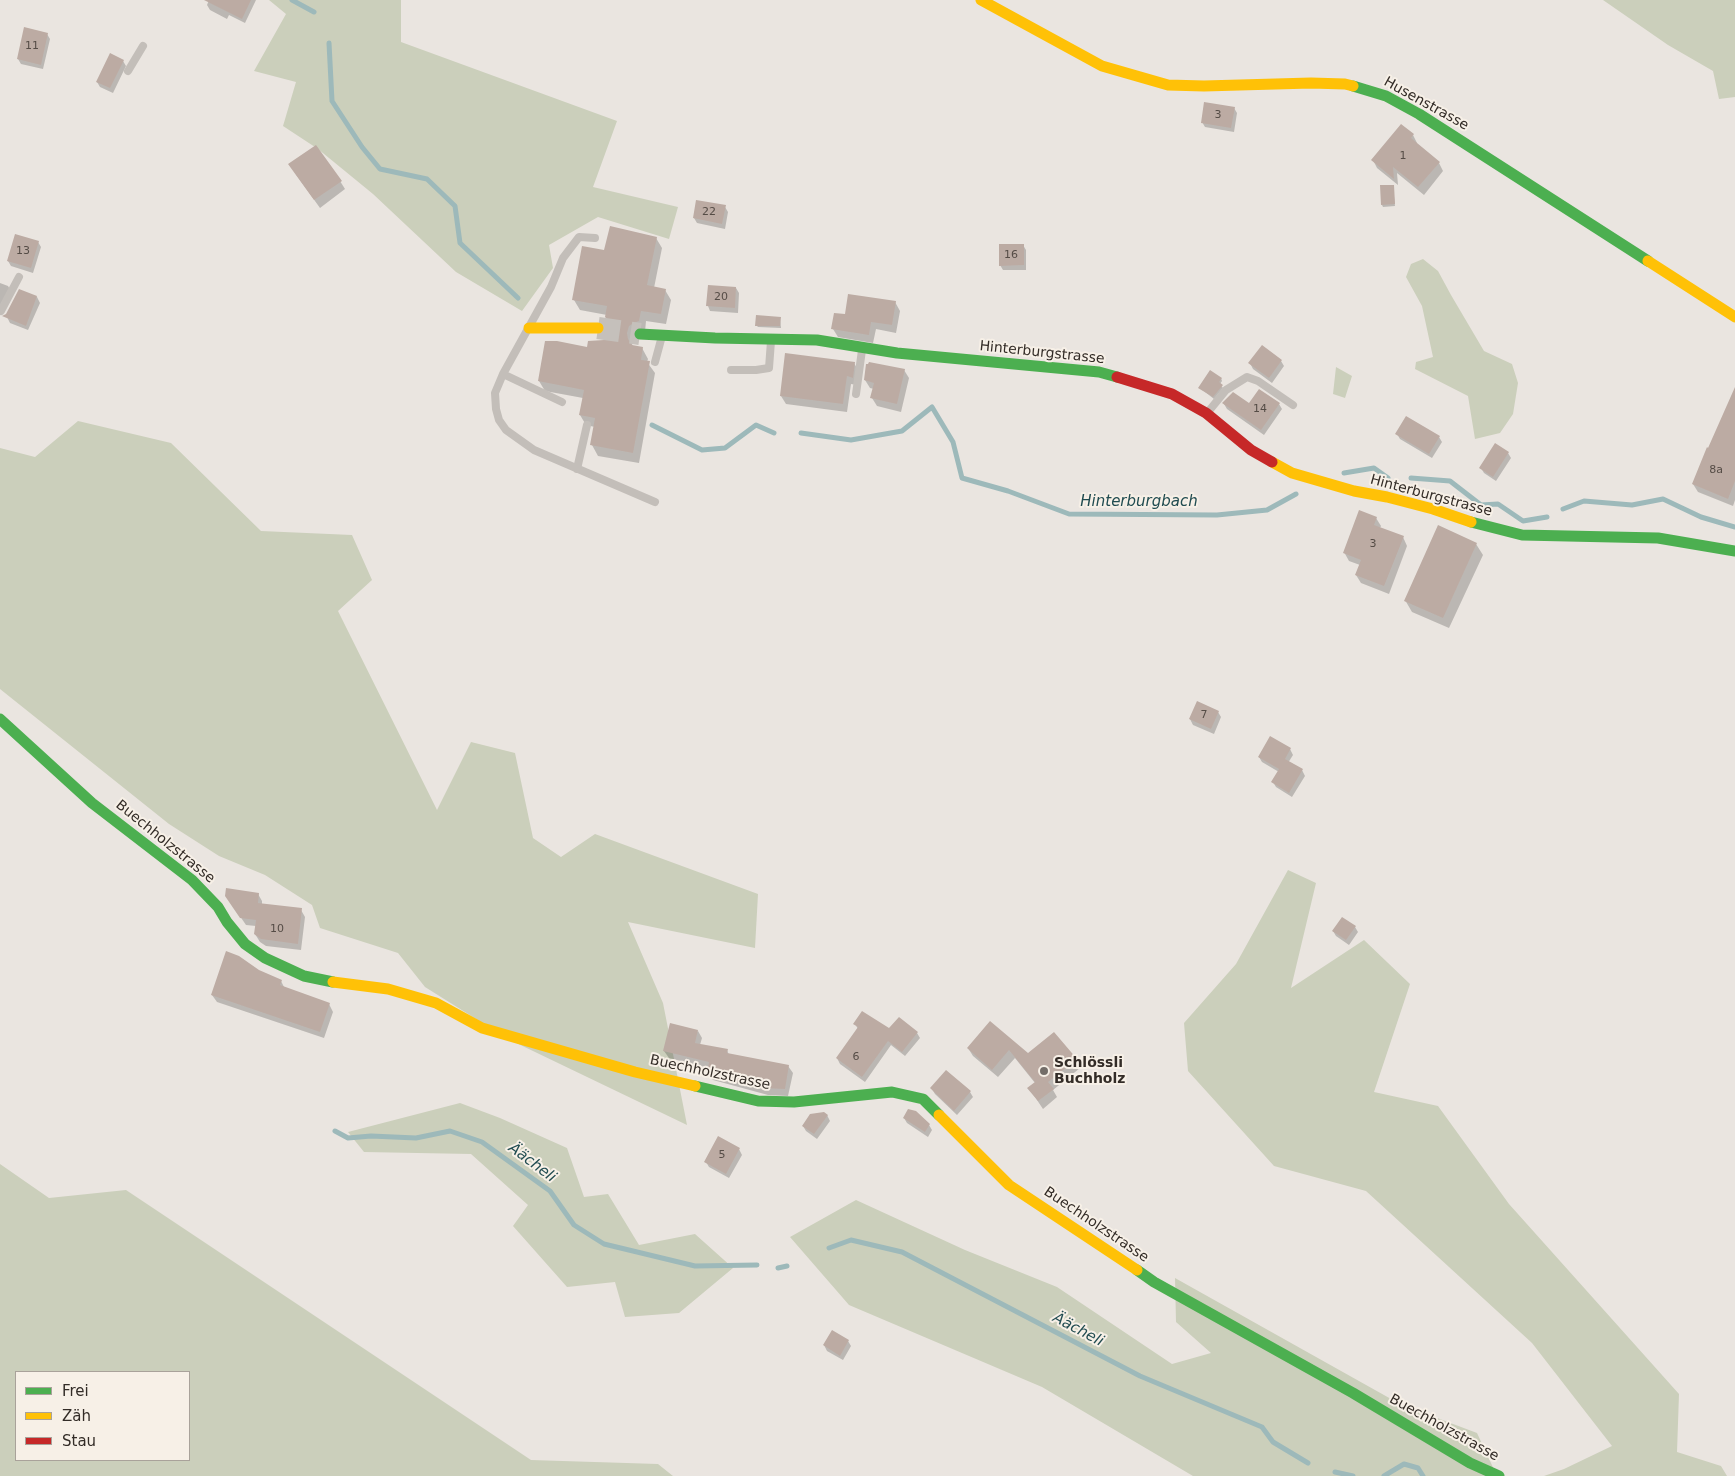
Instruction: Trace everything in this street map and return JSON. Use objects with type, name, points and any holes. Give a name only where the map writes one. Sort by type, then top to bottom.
[{"type":"street","name":"Husenstrasse","points":[[981,0],[1102,66],[1136,77],[1168,84],[1204,86],[1303,83],[1345,84],[1386,96],[1418,114],[1735,316]]},
{"type":"street","points":[[528,328],[598,328]]},
{"type":"street","name":"Hinterburgstrasse","points":[[640,334],[771,340],[817,340],[897,353],[1099,372],[1172,394],[1206,413],[1251,450],[1292,473],[1354,491],[1388,497],[1522,535],[1658,538],[1735,551]]},
{"type":"street","name":"Buechholzstrasse","points":[[0,719],[92,804],[192,880],[218,907],[227,922],[245,944],[265,958],[304,976],[343,984],[388,989],[436,1003],[482,1028],[635,1072],[758,1101],[794,1102],[892,1092],[923,1099],[1009,1185],[1154,1282],[1353,1393],[1470,1463],[1499,1476]]},
{"type":"lane","points":[[128,72],[143,46]]},
{"type":"lane","points":[[596,238],[579,237],[563,258],[551,287],[503,374],[495,393],[496,409],[499,420],[506,430],[534,450],[655,502]]},
{"type":"lane","points":[[1,312],[18,277]]},
{"type":"lane","points":[[655,362],[662,334]]},
{"type":"lane","points":[[731,370],[769,368],[771,340]]},
{"type":"lane","points":[[856,394],[863,348]]},
{"type":"lane","points":[[503,374],[562,402]]},
{"type":"lane","points":[[1206,413],[1226,390],[1247,377],[1258,380],[1293,405]]},
{"type":"lane","points":[[577,469],[587,425]]},
{"type":"green space","points":[[269,0],[401,0],[401,42],[617,121],[593,187],[678,207],[669,239],[598,217],[549,245],[553,268],[522,311],[456,272],[373,194],[318,149],[283,126],[296,82],[254,71],[286,14]]},
{"type":"green space","points":[[1603,0],[1735,0],[1735,97],[1719,99],[1713,71],[1668,45]]},
{"type":"green space","points":[[1423,259],[1438,271],[1484,351],[1512,364],[1518,383],[1513,414],[1500,433],[1475,439],[1468,396],[1415,369],[1416,362],[1433,357],[1422,306],[1406,277],[1411,264]]},
{"type":"green space","points":[[1336,367],[1352,376],[1345,398],[1333,394]]},
{"type":"green space","points":[[78,421],[171,443],[261,531],[352,535],[372,580],[338,611],[437,810],[471,742],[515,753],[533,838],[561,857],[595,834],[758,894],[755,948],[628,922],[663,1003],[687,1125],[508,1039],[425,987],[398,953],[320,928],[312,905],[265,875],[219,856],[169,824],[0,689],[0,448],[35,457]]},
{"type":"green space","points":[[1288,870],[1316,883],[1291,988],[1364,940],[1410,984],[1374,1092],[1438,1106],[1509,1204],[1679,1394],[1677,1452],[1721,1466],[1727,1476],[1544,1476],[1564,1469],[1612,1446],[1532,1343],[1366,1191],[1274,1166],[1188,1071],[1184,1023],[1236,964]]},
{"type":"green space","points":[[460,1103],[500,1118],[567,1148],[584,1197],[608,1194],[639,1245],[695,1234],[733,1268],[679,1313],[625,1317],[615,1282],[567,1287],[513,1226],[528,1205],[471,1154],[364,1152],[348,1132]]},
{"type":"green space","points":[[0,1164],[49,1198],[126,1190],[531,1460],[658,1464],[673,1476],[0,1476]]},
{"type":"green space","points":[[856,1200],[965,1250],[1057,1287],[1172,1364],[1211,1353],[1176,1322],[1175,1278],[1400,1404],[1477,1433],[1497,1476],[1193,1476],[1042,1387],[849,1305],[790,1237]]},
{"type":"building","points":[[204,0],[251,0],[242,19]]},
{"type":"building","points":[[24,27],[48,33],[41,65],[17,59]]},
{"type":"building","points":[[110,53],[124,60],[110,88],[96,82]]},
{"type":"building","points":[[1204,102],[1235,107],[1231,128],[1201,123]]},
{"type":"building","points":[[1401,124],[1414,134],[1411,138],[1440,162],[1418,187],[1393,167],[1394,179],[1371,160]]},
{"type":"building","points":[[316,145],[342,181],[314,200],[288,164]]},
{"type":"building","points":[[1380,185],[1394,185],[1395,204],[1381,205]]},
{"type":"building","points":[[696,200],[726,205],[722,224],[693,218]]},
{"type":"building","points":[[610,226],[657,237],[647,285],[666,289],[661,314],[641,311],[639,321],[629,326],[627,333],[632,345],[643,347],[641,360],[650,361],[633,453],[590,445],[595,418],[579,415],[584,390],[538,381],[545,341],[557,341],[587,347],[588,341],[604,340],[610,334],[610,322],[605,317],[607,306],[572,300],[582,246],[604,250]]},
{"type":"building","points":[[15,234],[39,241],[31,268],[7,261]]},
{"type":"building","points":[[999,244],[1024,244],[1024,265],[999,266]]},
{"type":"building","points":[[708,285],[736,287],[735,308],[706,306]]},
{"type":"building","points":[[19,289],[37,296],[26,326],[2,316],[6,314]]},
{"type":"building","points":[[848,294],[896,301],[892,325],[871,322],[869,335],[831,329],[834,313],[845,314]]},
{"type":"building","points":[[756,315],[781,317],[780,326],[755,326]]},
{"type":"building","points":[[1262,345],[1282,360],[1269,378],[1248,363]]},
{"type":"building","points":[[785,353],[855,362],[853,378],[847,376],[843,404],[780,396]]},
{"type":"building","points":[[869,362],[905,369],[897,404],[870,398],[874,383],[864,380],[866,364]]},
{"type":"building","points":[[1210,370],[1222,378],[1219,382],[1223,385],[1213,397],[1198,388]]},
{"type":"building","points":[[1735,387],[1735,481],[1728,499],[1692,484]]},
{"type":"building","points":[[1259,389],[1280,403],[1261,430],[1222,403],[1233,392],[1249,403]]},
{"type":"building","points":[[1406,416],[1440,436],[1429,454],[1395,434]]},
{"type":"building","points":[[1495,443],[1509,452],[1493,477],[1479,468]]},
{"type":"building","points":[[1359,510],[1377,517],[1374,525],[1404,536],[1384,586],[1355,575],[1361,560],[1343,553]]},
{"type":"building","points":[[1438,525],[1477,543],[1443,618],[1404,601]]},
{"type":"building","points":[[1197,701],[1219,711],[1211,729],[1189,719]]},
{"type":"building","points":[[1270,736],[1291,748],[1285,759],[1303,769],[1289,793],[1271,782],[1279,769],[1258,757]]},
{"type":"building","points":[[226,888],[259,893],[258,903],[302,908],[298,944],[261,939],[254,934],[256,920],[240,918],[225,896]]},
{"type":"building","points":[[1342,917],[1356,926],[1346,940],[1332,931]]},
{"type":"building","points":[[226,951],[239,956],[259,970],[282,980],[280,985],[330,1003],[320,1032],[211,995]]},
{"type":"building","points":[[862,1011],[889,1028],[899,1017],[918,1032],[902,1052],[888,1041],[862,1077],[836,1058],[858,1027],[853,1024]]},
{"type":"building","points":[[990,1021],[1028,1053],[1054,1032],[1077,1059],[1048,1082],[1054,1089],[1038,1101],[1027,1088],[1035,1082],[1009,1050],[992,1070],[967,1048]]},
{"type":"building","points":[[670,1023],[698,1030],[695,1043],[728,1049],[727,1053],[789,1065],[785,1089],[763,1088],[733,1082],[733,1078],[707,1073],[709,1062],[663,1051]]},
{"type":"building","points":[[946,1070],[971,1091],[954,1111],[930,1088]]},
{"type":"building","points":[[908,1109],[916,1111],[930,1124],[925,1132],[903,1118]]},
{"type":"building","points":[[824,1112],[828,1115],[814,1134],[802,1126],[810,1114]]},
{"type":"building","points":[[718,1136],[740,1148],[726,1174],[704,1162]]},
{"type":"building","points":[[832,1330],[849,1340],[840,1356],[823,1345]]},
{"type":"waterway","name":"Hinterburgbach","points":[[292,0],[314,12]]},
{"type":"waterway","name":"Hinterburgbach","points":[[329,43],[332,101],[362,147],[380,169],[427,179],[455,206],[460,243],[518,298]]},
{"type":"waterway","name":"Hinterburgbach","points":[[801,433],[851,440],[902,431],[932,407],[953,442],[962,478],[1008,491],[1069,514],[1217,515],[1267,510],[1296,494]]},
{"type":"waterway","name":"Hinterburgbach","points":[[652,425],[702,450],[725,448],[756,425],[774,433]]},
{"type":"waterway","name":"Hinterburgbach","points":[[1344,473],[1374,468],[1388,478]]},
{"type":"waterway","name":"Hinterburgbach","points":[[1411,478],[1450,481],[1481,505],[1498,504],[1523,521],[1547,517]]},
{"type":"waterway","name":"Hinterburgbach","points":[[1563,509],[1584,501],[1632,505],[1663,499],[1701,517],[1735,527]]},
{"type":"waterway","name":"Äächeli","points":[[335,1131],[348,1138],[371,1136],[416,1138],[450,1131],[482,1142],[550,1191],[574,1225],[604,1244],[695,1266],[757,1265]]},
{"type":"waterway","name":"Äächeli","points":[[829,1248],[851,1240],[902,1252],[1140,1376],[1262,1427],[1273,1442],[1308,1463]]},
{"type":"waterway","name":"Äächeli","points":[[778,1268],[787,1266]]},
{"type":"waterway","name":"Äächeli","points":[[1384,1476],[1404,1464],[1418,1468],[1423,1476]]},
{"type":"waterway","name":"Äächeli","points":[[1335,1472],[1353,1476]]},
{"type":"tunnel","points":[[598,328],[640,334]]},
{"type":"traffic: fast","points":[[1353,86],[1386,96],[1419,114],[1648,261]]},
{"type":"traffic: fast","points":[[640,334],[817,340],[897,353],[1099,372],[1117,377]]},
{"type":"traffic: fast","points":[[1471,522],[1522,535],[1658,538],[1735,551]]},
{"type":"traffic: fast","points":[[0,719],[92,803],[192,880],[218,907],[227,922],[245,944],[265,958],[304,976],[333,982]]},
{"type":"traffic: fast","points":[[695,1086],[758,1101],[794,1102],[892,1092],[923,1099],[939,1115]]},
{"type":"traffic: fast","points":[[1137,1270],[1154,1282],[1353,1393],[1470,1463],[1499,1476]]},
{"type":"traffic: slow","points":[[981,0],[1102,66],[1168,85],[1204,86],[1311,83],[1353,86]]},
{"type":"traffic: slow","points":[[1648,261],[1735,317]]},
{"type":"traffic: slow","points":[[529,328],[598,328]]},
{"type":"traffic: slow","points":[[1272,462],[1292,473],[1354,491],[1433,509],[1471,522]]},
{"type":"traffic: slow","points":[[333,982],[388,989],[436,1003],[482,1028],[635,1072],[695,1086]]},
{"type":"traffic: slow","points":[[939,1115],[1009,1185],[1137,1270]]},
{"type":"traffic: jam","points":[[1117,377],[1172,394],[1206,413],[1251,450],[1272,462]]},
{"type":"place","name":"Schlössli Buchholz","points":[[1044,1071]]}]
